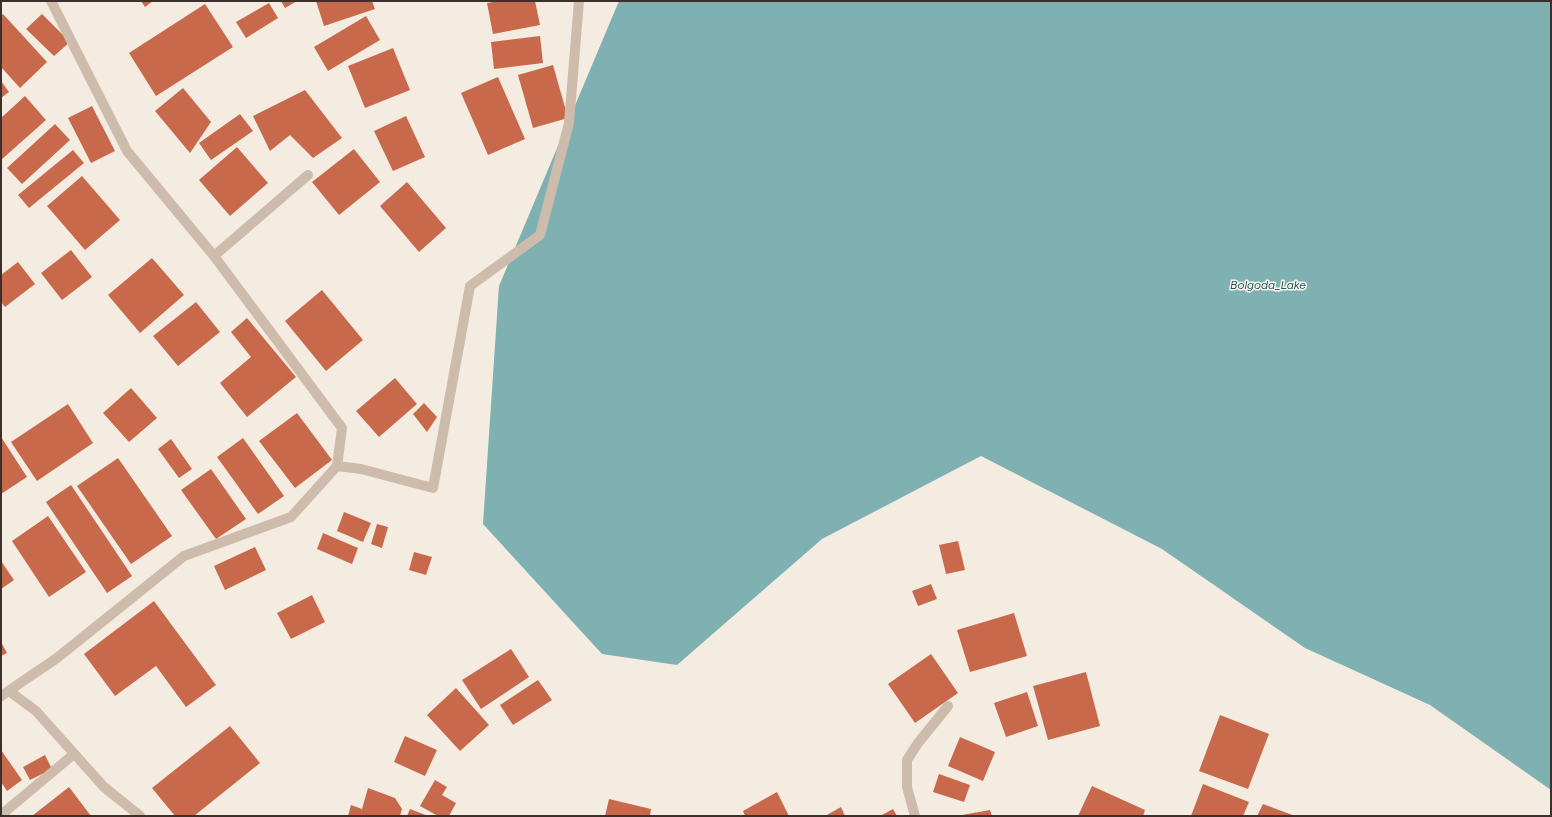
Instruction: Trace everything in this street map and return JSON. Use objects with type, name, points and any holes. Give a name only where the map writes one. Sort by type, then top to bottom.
[{"type":"street","points":[[51,1],[127,151],[214,256],[342,428],[338,466],[291,517],[184,556],[57,658],[5,693],[36,711],[104,787],[140,816]]},
{"type":"street","points":[[338,466],[361,469],[433,488],[470,286],[540,236],[569,123],[579,1]]},
{"type":"street","points":[[214,256],[308,175]]},
{"type":"street","points":[[915,816],[907,787],[908,760],[918,743],[948,706]]},
{"type":"street","points":[[1,815],[74,754]]},
{"type":"water","name":"Bolgoda_Lake","points":[[619,1],[1551,1],[1551,790],[1430,705],[1305,648],[1162,549],[981,456],[822,539],[677,665],[602,654],[483,524],[499,286]]},
{"type":"building","points":[[141,1],[153,1],[145,7]]},
{"type":"building","points":[[281,1],[297,1],[285,8]]},
{"type":"building","points":[[316,1],[372,1],[375,9],[324,26]]},
{"type":"building","points":[[500,1],[535,1],[540,25],[493,34],[487,3]]},
{"type":"building","points":[[269,3],[278,18],[246,38],[236,22]]},
{"type":"building","points":[[205,4],[233,47],[156,96],[129,53]]},
{"type":"building","points":[[3,14],[47,62],[20,88],[1,67],[1,16]]},
{"type":"building","points":[[42,14],[70,42],[54,56],[26,29]]},
{"type":"building","points":[[366,16],[380,40],[328,71],[314,47]]},
{"type":"building","points":[[540,36],[543,63],[494,69],[491,42]]},
{"type":"building","points":[[393,48],[410,90],[365,108],[348,66]]},
{"type":"building","points":[[553,65],[568,118],[533,128],[518,75]]},
{"type":"building","points":[[498,77],[525,139],[488,155],[461,93]]},
{"type":"building","points":[[1,81],[9,92],[1,98]]},
{"type":"building","points":[[183,88],[211,122],[190,153],[155,111]]},
{"type":"building","points":[[305,90],[342,138],[313,158],[290,135],[270,151],[253,116]]},
{"type":"building","points":[[25,96],[46,120],[1,160],[1,118]]},
{"type":"building","points":[[92,106],[115,151],[91,163],[68,118]]},
{"type":"building","points":[[240,114],[253,131],[211,160],[199,143]]},
{"type":"building","points":[[406,116],[425,157],[393,171],[374,131]]},
{"type":"building","points":[[55,124],[70,140],[22,184],[7,168]]},
{"type":"building","points":[[237,147],[268,183],[230,216],[199,180]]},
{"type":"building","points":[[354,149],[380,182],[339,215],[312,182]]},
{"type":"building","points":[[73,150],[84,163],[29,208],[18,195]]},
{"type":"building","points":[[82,176],[120,220],[85,250],[47,206]]},
{"type":"building","points":[[407,182],[446,228],[419,252],[380,206]]},
{"type":"building","points":[[71,250],[92,277],[62,300],[41,273]]},
{"type":"building","points":[[152,258],[184,295],[140,333],[108,295]]},
{"type":"building","points":[[18,262],[35,284],[5,307],[1,302],[1,275]]},
{"type":"building","points":[[322,290],[363,340],[326,371],[285,321]]},
{"type":"building","points":[[196,302],[220,332],[178,366],[153,336]]},
{"type":"building","points":[[247,318],[296,377],[247,417],[220,383],[251,357],[231,332]]},
{"type":"building","points":[[395,378],[417,404],[379,437],[356,411]]},
{"type":"building","points":[[131,388],[157,418],[129,442],[103,413]]},
{"type":"building","points":[[424,403],[437,417],[427,432],[413,414]]},
{"type":"building","points":[[68,404],[93,443],[37,481],[11,442]]},
{"type":"building","points":[[297,413],[332,460],[295,488],[259,441]]},
{"type":"building","points":[[1,437],[27,477],[1,494]]},
{"type":"building","points":[[243,438],[284,496],[258,514],[217,457]]},
{"type":"building","points":[[171,439],[192,469],[179,478],[158,449]]},
{"type":"building","points":[[118,458],[172,536],[131,564],[77,486]]},
{"type":"building","points":[[211,469],[246,519],[216,539],[181,490]]},
{"type":"building","points":[[71,485],[132,576],[107,593],[46,502]]},
{"type":"building","points":[[344,512],[371,523],[363,542],[337,531]]},
{"type":"building","points":[[48,516],[86,572],[49,597],[12,541]]},
{"type":"building","points":[[377,524],[388,527],[382,548],[371,544]]},
{"type":"building","points":[[323,533],[358,548],[352,564],[317,549]]},
{"type":"building","points":[[958,541],[965,570],[946,574],[939,545]]},
{"type":"building","points":[[255,547],[266,570],[225,590],[214,566]]},
{"type":"building","points":[[414,552],[432,557],[426,575],[409,570]]},
{"type":"building","points":[[1,561],[14,580],[1,589]]},
{"type":"building","points":[[931,584],[937,599],[918,606],[912,591]]},
{"type":"building","points":[[312,595],[325,622],[291,639],[277,613]]},
{"type":"building","points":[[154,601],[216,685],[186,707],[156,666],[115,696],[84,654]]},
{"type":"building","points":[[1014,613],[1027,656],[970,672],[957,630]]},
{"type":"building","points":[[1,642],[7,653],[1,656]]},
{"type":"building","points":[[511,649],[529,677],[481,709],[462,680]]},
{"type":"building","points":[[931,654],[958,693],[915,723],[888,684]]},
{"type":"building","points":[[1086,672],[1100,726],[1048,740],[1033,686]]},
{"type":"building","points":[[538,680],[552,700],[513,725],[500,705]]},
{"type":"building","points":[[456,688],[489,725],[460,751],[427,715]]},
{"type":"building","points":[[1027,692],[1038,726],[1006,737],[994,703]]},
{"type":"building","points":[[1220,715],[1269,734],[1248,789],[1199,771]]},
{"type":"building","points":[[230,726],[260,763],[194,816],[175,816],[152,788]]},
{"type":"building","points":[[405,736],[437,750],[425,776],[394,762]]},
{"type":"building","points":[[960,737],[995,752],[983,781],[948,766]]},
{"type":"building","points":[[1,750],[22,780],[7,791],[1,782]]},
{"type":"building","points":[[45,755],[52,769],[30,780],[23,767]]},
{"type":"building","points":[[939,774],[970,785],[964,802],[933,792]]},
{"type":"building","points":[[435,780],[447,787],[442,795],[456,803],[449,816],[438,816],[420,806]]},
{"type":"building","points":[[1203,784],[1249,802],[1243,816],[1191,816]]},
{"type":"building","points":[[1092,786],[1145,810],[1143,816],[1078,816]]},
{"type":"building","points":[[69,787],[91,816],[32,816]]},
{"type":"building","points":[[368,788],[395,798],[402,809],[400,816],[348,816],[351,805],[362,809]]},
{"type":"building","points":[[777,792],[789,816],[745,816],[743,811]]},
{"type":"building","points":[[609,799],[651,809],[650,816],[605,816]]},
{"type":"building","points":[[1263,804],[1295,816],[1257,816]]},
{"type":"building","points":[[841,807],[845,816],[825,816]]},
{"type":"building","points":[[410,809],[428,816],[407,816]]},
{"type":"building","points":[[893,809],[897,816],[880,816]]},
{"type":"building","points":[[990,810],[992,816],[962,816],[962,815]]}]
